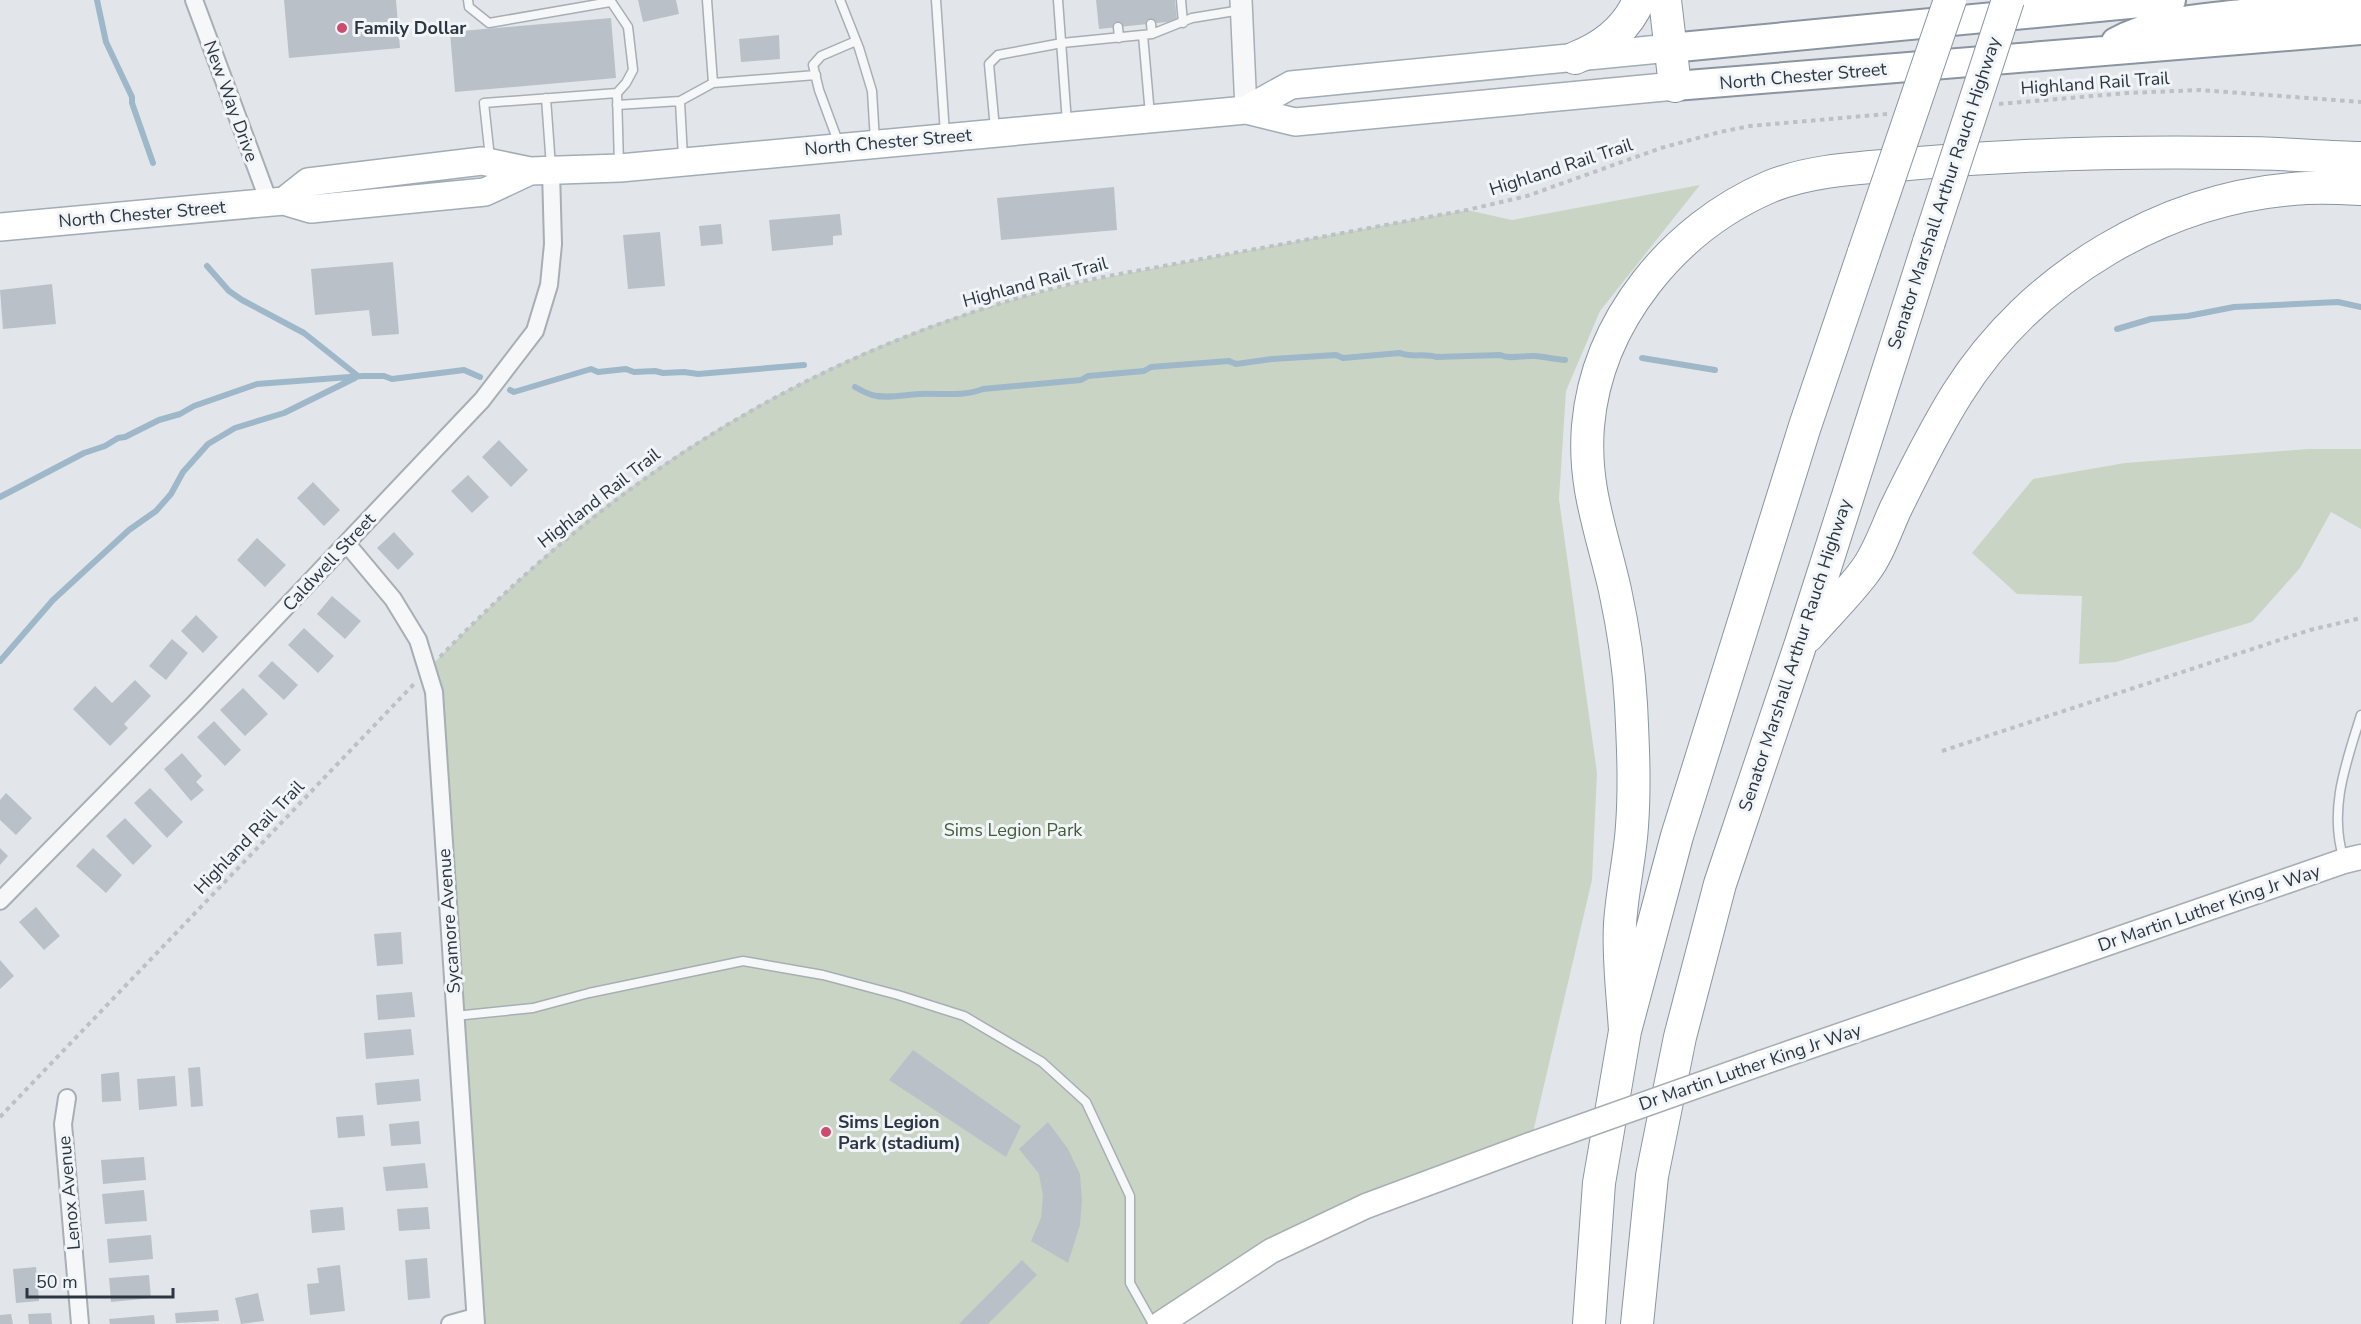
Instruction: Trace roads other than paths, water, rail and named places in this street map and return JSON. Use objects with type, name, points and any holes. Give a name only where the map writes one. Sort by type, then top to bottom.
[{"type":"highway","points":[[1575,58],[1594,50],[1610,39],[1626,22],[1639,0]]},
{"type":"highway","points":[[1665,0],[1675,86]]},
{"type":"highway","points":[[1589,1324],[1599,1183],[1625,1031],[1677,836],[1805,426],[1950,0]]},
{"type":"highway","name":"Senator Marshall Arthur Rauch Highway","points":[[1637,1324],[1652,1176],[1680,1037],[1720,884],[1801,643],[1894,347],[2008,0]]},
{"type":"highway","name":"North Chester Street","points":[[1670,48],[2170,0]]},
{"type":"highway","points":[[2099,52],[2130,34],[2154,26],[2361,2]]},
{"type":"highway","name":"North Chester Street","points":[[1675,86],[2361,30]]},
{"type":"highway","points":[[1625,1031],[1619,925],[1632,825],[1631,698],[1616,597],[1593,508],[1587,447],[1588,421],[1599,370],[1620,322],[1653,272],[1698,229],[1743,201],[1768,188],[1794,179],[1841,170],[1991,157],[2119,152],[2276,153],[2361,158]]},
{"type":"highway","points":[[1801,643],[1866,570],[1936,429],[1972,372],[1998,339],[2038,299],[2075,269],[2141,231],[2188,211],[2280,191],[2307,188],[2361,189]]},
{"type":"main road","name":"North Chester Street","points":[[1246,110],[1291,85],[1670,48]]},
{"type":"main road","name":"North Chester Street","points":[[276,202],[308,182],[482,161],[541,171],[620,168],[1246,110],[1295,122],[1675,86]]},
{"type":"main road","name":"North Chester Street","points":[[0,227],[276,202],[311,209],[485,192],[541,171]]},
{"type":"main road","name":"Dr Martin Luther King Jr Way","points":[[1160,1324],[1270,1251],[1366,1206],[1761,1063],[2353,859]]},
{"type":"street","name":"New Way Drive","points":[[194,0],[276,202]]},
{"type":"street","points":[[1241,5],[1246,110]]},
{"type":"street","name":"Caldwell Street","points":[[0,901],[194,704],[482,400],[535,332],[550,275],[553,244],[541,171]]},
{"type":"street","name":"Sycamore Avenue","points":[[346,544],[393,599],[418,640],[434,692],[475,1320]]},
{"type":"street","name":"Lenox Avenue","points":[[67,1098],[63,1124],[80,1324]]},
{"type":"street","points":[[450,1324],[475,1320]]},
{"type":"lane","points":[[468,0],[469,7],[489,23],[610,1],[628,27],[633,70],[626,83],[616,93],[484,103],[491,164]]},
{"type":"lane","points":[[707,0],[713,83]]},
{"type":"lane","points":[[840,0],[872,91],[875,143]]},
{"type":"lane","points":[[936,0],[945,137]]},
{"type":"lane","points":[[1058,0],[1067,126]]},
{"type":"lane","points":[[1181,0],[1183,23]]},
{"type":"lane","points":[[995,132],[989,64],[998,55],[1062,43],[1152,34],[1192,18],[1241,5]]},
{"type":"lane","points":[[1151,24],[1152,34]]},
{"type":"lane","points":[[1118,27],[1119,38]]},
{"type":"lane","points":[[1143,35],[1151,118]]},
{"type":"lane","points":[[840,147],[813,65],[816,59],[856,41]]},
{"type":"lane","points":[[617,105],[680,101],[713,83],[816,75]]},
{"type":"lane","points":[[616,93],[620,168]]},
{"type":"lane","points":[[541,171],[546,98]]},
{"type":"lane","points":[[680,101],[683,162]]},
{"type":"lane","points":[[2353,859],[2338,840],[2337,813],[2340,788],[2361,715]]},
{"type":"lane","points":[[455,1016],[533,1008],[610,988],[742,961],[824,975],[964,1016],[1042,1062],[1086,1102],[1130,1196],[1130,1283],[1153,1324]]},
{"type":"waterway","points":[[97,0],[106,42],[132,97],[132,103],[153,163]]},
{"type":"waterway","points":[[207,266],[229,291],[304,333],[358,376]]},
{"type":"waterway","points":[[2117,329],[2151,319],[2188,316],[2234,307],[2338,302],[2361,307]]},
{"type":"waterway","points":[[855,387],[872,395],[883,397],[959,394],[983,389],[1081,380],[1088,376],[1144,371],[1151,367],[1229,361],[1236,364],[1336,355],[1343,358],[1400,353],[1436,357],[1500,355],[1565,360]]},
{"type":"waterway","points":[[1642,358],[1715,370]]},
{"type":"waterway","points":[[510,390],[514,392],[591,369],[598,372],[626,369],[634,372],[698,374],[804,365]]},
{"type":"waterway","points":[[0,497],[118,438],[125,437],[159,420],[180,414],[194,406],[257,384],[363,376],[384,376],[392,379],[464,370],[480,377]]},
{"type":"waterway","points":[[0,661],[53,600],[129,530],[156,511],[171,494],[183,472],[208,444],[235,428],[284,413],[355,378]]},
{"type":"place","name":"Family Dollar","points":[[342,28]]},
{"type":"place","name":"Sims Legion Park (stadium)","points":[[826,1132]]},
{"type":"park label","name":"Sims Legion Park","points":[[1013,830]]}]
